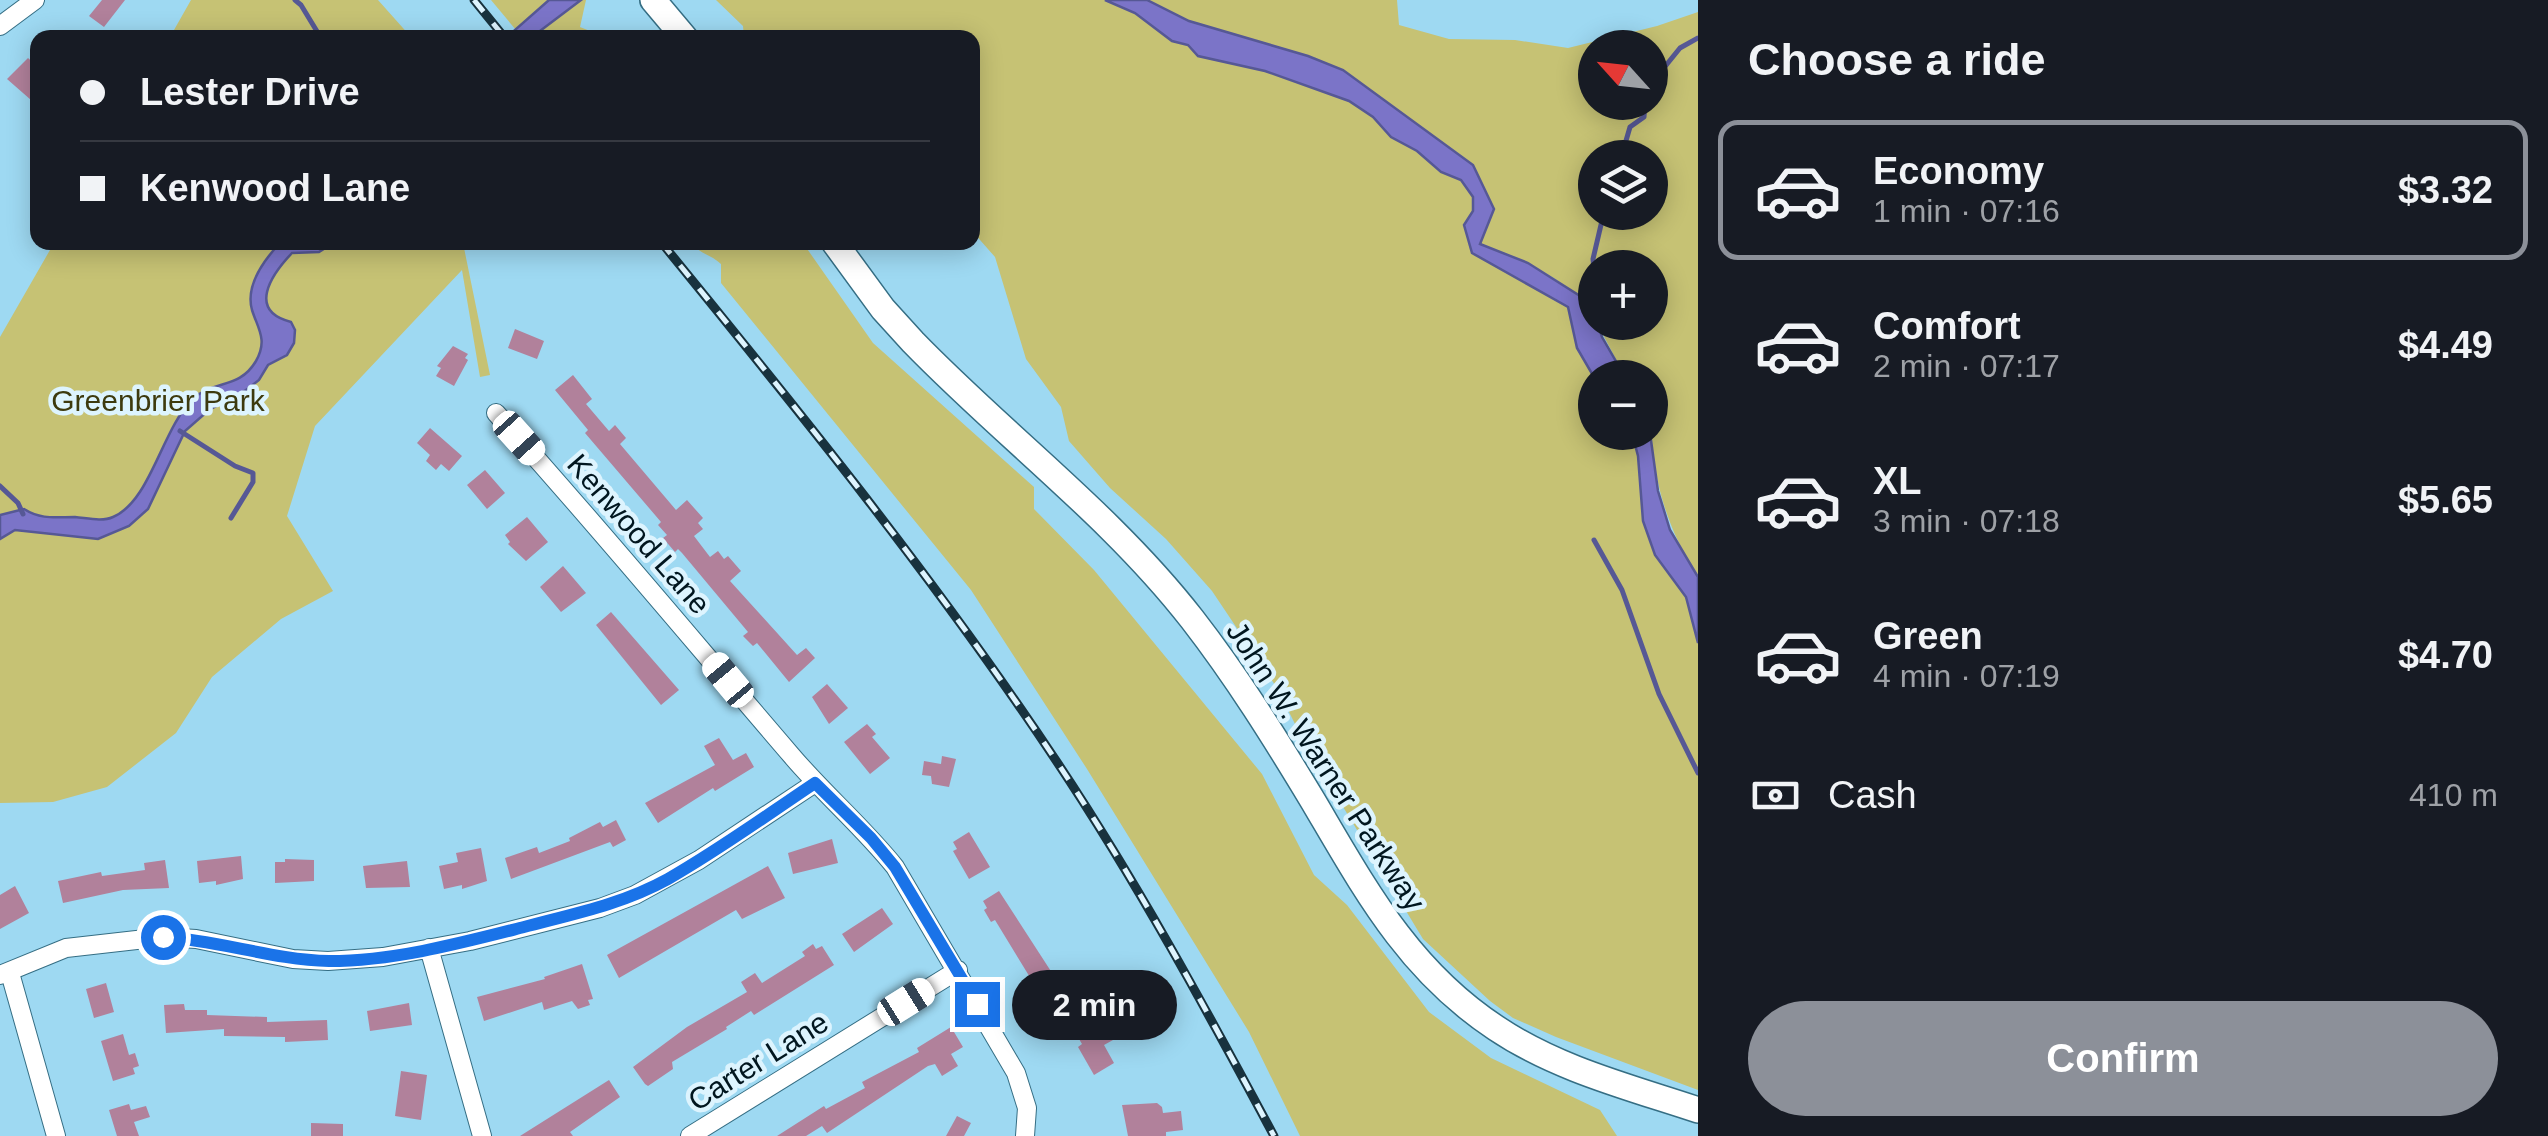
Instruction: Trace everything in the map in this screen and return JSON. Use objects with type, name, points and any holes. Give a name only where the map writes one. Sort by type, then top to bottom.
[{"type":"main road","points":[[653,0],[678,30]]},
{"type":"main road","name":"John W. Warner Parkway","points":[[840,250],[913,342],[1125,542],[1190,616],[1255,705],[1381,916],[1411,956],[1470,1010],[1535,1052],[1565,1066],[1698,1110]]},
{"type":"street","points":[[0,26],[35,0]]},
{"type":"street","name":"Kenwood Lane","points":[[496,413],[815,783],[895,867],[1024,1090],[1025,1136]]},
{"type":"street","points":[[56,1136],[5,974],[66,948],[163,937],[196,939],[276,956],[328,961],[369,958],[600,908],[635,895],[699,860],[815,783]]},
{"type":"street","points":[[429,948],[482,1136]]},
{"type":"street","name":"Carter Lane","points":[[690,1136],[958,970]]},
{"type":"green space","points":[[191,0],[378,0],[405,30],[174,30]]},
{"type":"green space","points":[[491,0],[549,0],[516,30]]},
{"type":"green space","points":[[586,0],[580,27],[588,30],[542,30]]},
{"type":"green space","points":[[716,0],[1105,0],[1135,13],[1172,41],[1188,45],[1198,56],[1265,71],[1349,101],[1373,117],[1391,137],[1417,151],[1441,172],[1461,180],[1473,197],[1473,211],[1464,225],[1484,260],[1568,307],[1577,348],[1584,360],[1578,360],[1578,450],[1636,450],[1643,521],[1655,555],[1686,597],[1698,643],[1698,1090],[1513,1018],[1423,939],[1305,744],[1277,688],[1212,591],[1069,441],[1061,407],[1026,359],[995,257],[980,240],[980,30],[743,30]]},
{"type":"green space","points":[[1147,0],[1397,0],[1399,25],[1449,39],[1578,46],[1578,120],[1668,120],[1668,30],[1641,30],[1698,12],[1698,577],[1672,528],[1654,457],[1653,450],[1668,450],[1668,360],[1616,360],[1606,340],[1668,340],[1668,250],[1578,250],[1578,297],[1527,264],[1479,244],[1486,229],[1473,165],[1343,70],[1189,21]]},
{"type":"green space","name":"Greenbrier Park","points":[[50,250],[464,250],[490,375],[480,377],[462,270],[315,426],[287,516],[333,591],[281,619],[212,677],[176,733],[107,787],[53,802],[0,803],[0,337]]},
{"type":"green space","points":[[698,250],[808,250],[873,343],[1034,487],[1034,509],[1094,570],[1262,774],[1314,875],[1347,905],[1429,1012],[1491,1058],[1600,1110],[1617,1136],[1300,1136],[1249,1032],[971,590],[721,283],[721,264]]},
{"type":"shaded area","points":[[549,0],[581,0],[541,30],[515,30]]},
{"type":"shaded area","points":[[1105,0],[1147,0],[1189,21],[1343,70],[1473,165],[1494,209],[1480,244],[1528,263],[1578,295],[1578,340],[1604,340],[1615,360],[1584,360],[1577,348],[1568,307],[1472,253],[1464,225],[1473,211],[1473,197],[1461,180],[1441,172],[1417,151],[1391,137],[1373,117],[1349,101],[1265,71],[1198,56],[1188,45],[1172,41],[1135,13]]},
{"type":"shaded area","points":[[274,250],[322,250],[292,253],[267,292],[270,310],[291,322],[294,343],[287,355],[268,365],[259,380],[209,410],[185,431],[148,509],[129,526],[98,539],[15,530],[0,539],[0,515],[24,509],[43,516],[99,519],[126,509],[193,399],[242,376],[260,354],[262,341],[252,310],[251,291],[262,265]]},
{"type":"shaded area","points":[[1636,450],[1652,450],[1658,491],[1670,530],[1698,577],[1698,643],[1686,597],[1655,555],[1643,521]]},
{"type":"building","points":[[102,0],[125,0],[104,27],[89,16]]},
{"type":"building","points":[[28,58],[30,99],[7,79]]},
{"type":"building","points":[[515,329],[544,341],[537,359],[508,348]]},
{"type":"building","points":[[453,346],[468,354],[454,386],[436,376],[441,368],[437,366]]},
{"type":"building","points":[[573,375],[592,399],[586,404],[609,431],[615,425],[626,438],[620,444],[676,510],[687,500],[703,518],[698,523],[703,529],[694,536],[710,557],[718,551],[741,571],[730,581],[797,655],[806,648],[815,658],[789,682],[757,643],[753,646],[743,636],[748,632],[682,553],[678,549],[675,552],[663,538],[667,535],[658,525],[661,522],[585,433],[588,430],[555,390]]},
{"type":"building","points":[[430,428],[462,456],[449,471],[441,464],[436,470],[426,461],[430,455],[417,443]]},
{"type":"building","points":[[485,470],[505,493],[487,509],[467,485]]},
{"type":"building","points":[[527,517],[548,542],[526,561],[508,544],[505,535]]},
{"type":"building","points":[[563,566],[586,593],[561,612],[540,587]]},
{"type":"building","points":[[611,612],[679,690],[661,705],[596,625]]},
{"type":"building","points":[[827,684],[848,708],[829,724],[812,697]]},
{"type":"building","points":[[867,724],[876,734],[872,737],[890,758],[870,774],[844,742]]},
{"type":"building","points":[[719,738],[733,760],[746,753],[754,767],[658,823],[645,803],[715,765],[704,746]]},
{"type":"building","points":[[942,756],[956,759],[949,787],[932,784],[931,776],[922,775],[924,761],[941,764]]},
{"type":"building","points":[[616,820],[626,840],[613,847],[610,842],[511,879],[505,858],[537,847],[539,853],[570,841],[569,838],[600,822],[603,827]]},
{"type":"building","points":[[969,832],[990,867],[969,879],[953,851],[957,849],[953,842]]},
{"type":"building","points":[[832,839],[838,863],[793,874],[788,853]]},
{"type":"building","points":[[481,848],[487,881],[462,889],[462,885],[444,889],[439,866],[458,862],[456,853]]},
{"type":"building","points":[[241,856],[243,879],[216,885],[216,881],[199,883],[197,861]]},
{"type":"building","points":[[165,860],[169,888],[123,890],[63,903],[58,881],[101,872],[102,876],[145,870],[144,863]]},
{"type":"building","points":[[314,860],[314,881],[275,883],[275,862]]},
{"type":"building","points":[[407,861],[410,887],[366,888],[363,866]]},
{"type":"building","points":[[768,866],[785,898],[742,919],[736,910],[619,978],[607,955]]},
{"type":"building","points":[[15,886],[29,913],[0,929],[0,895]]},
{"type":"building","points":[[999,891],[1089,1030],[1102,1022],[1113,1040],[1104,1045],[1114,1063],[1094,1075],[1070,1024],[1065,1027],[995,920],[991,922],[984,910],[987,908],[983,901]]},
{"type":"building","points":[[882,908],[893,924],[854,952],[842,934]]},
{"type":"building","points":[[813,944],[816,949],[822,946],[834,965],[754,1015],[751,1011],[672,1062],[673,1069],[648,1086],[645,1084],[633,1067],[687,1027],[747,992],[741,982],[755,973],[762,983],[805,956],[802,952]]},
{"type":"building","points":[[582,964],[593,999],[588,1000],[590,1005],[578,1009],[572,1001],[544,1010],[542,1002],[484,1021],[477,997],[545,979]]},
{"type":"building","points":[[106,983],[114,1012],[94,1018],[86,989]]},
{"type":"building","points":[[409,1003],[412,1025],[370,1031],[367,1011]]},
{"type":"building","points":[[184,1004],[185,1010],[207,1010],[207,1015],[267,1017],[267,1022],[327,1020],[328,1040],[285,1042],[285,1037],[224,1036],[224,1029],[166,1033],[164,1005]]},
{"type":"building","points":[[951,1027],[963,1047],[951,1054],[958,1066],[942,1076],[935,1064],[928,1066],[827,1133],[822,1126],[806,1136],[777,1136],[824,1106],[826,1109],[865,1088],[862,1082],[919,1052],[917,1048]]},
{"type":"building","points":[[123,1034],[129,1055],[135,1053],[139,1066],[133,1068],[135,1074],[113,1081],[101,1041]]},
{"type":"building","points":[[401,1071],[427,1075],[421,1120],[395,1116]]},
{"type":"building","points":[[609,1080],[620,1097],[570,1132],[573,1136],[520,1136]]},
{"type":"building","points":[[1157,1103],[1163,1113],[1181,1111],[1183,1130],[1166,1132],[1166,1136],[1128,1136],[1122,1105]]},
{"type":"building","points":[[129,1104],[131,1110],[146,1106],[150,1117],[134,1122],[139,1136],[117,1136],[109,1110]]},
{"type":"building","points":[[957,1116],[971,1123],[964,1136],[946,1136]]},
{"type":"building","points":[[311,1123],[343,1124],[343,1136],[311,1136]]},
{"type":"waterway","points":[[295,0],[316,30]]},
{"type":"waterway","points":[[1668,63],[1680,48],[1698,38]]},
{"type":"waterway","points":[[1626,140],[1630,127],[1640,120]]},
{"type":"waterway","points":[[1595,250],[1600,230]]},
{"type":"waterway","points":[[180,431],[253,473],[253,482],[231,518]]},
{"type":"waterway","points":[[0,486],[18,503],[23,514]]},
{"type":"waterway","points":[[1594,540],[1622,590],[1659,694],[1698,773]]},
{"type":"railway","points":[[474,0],[498,30]]},
{"type":"railway","points":[[667,250],[865,497],[1011,694],[1087,807],[1143,900],[1274,1136]]},
{"type":"route","points":[[163,937],[328,961],[356,960],[470,940],[600,908],[635,895],[699,860],[815,783],[845,810],[895,867],[977,1004]]}]
